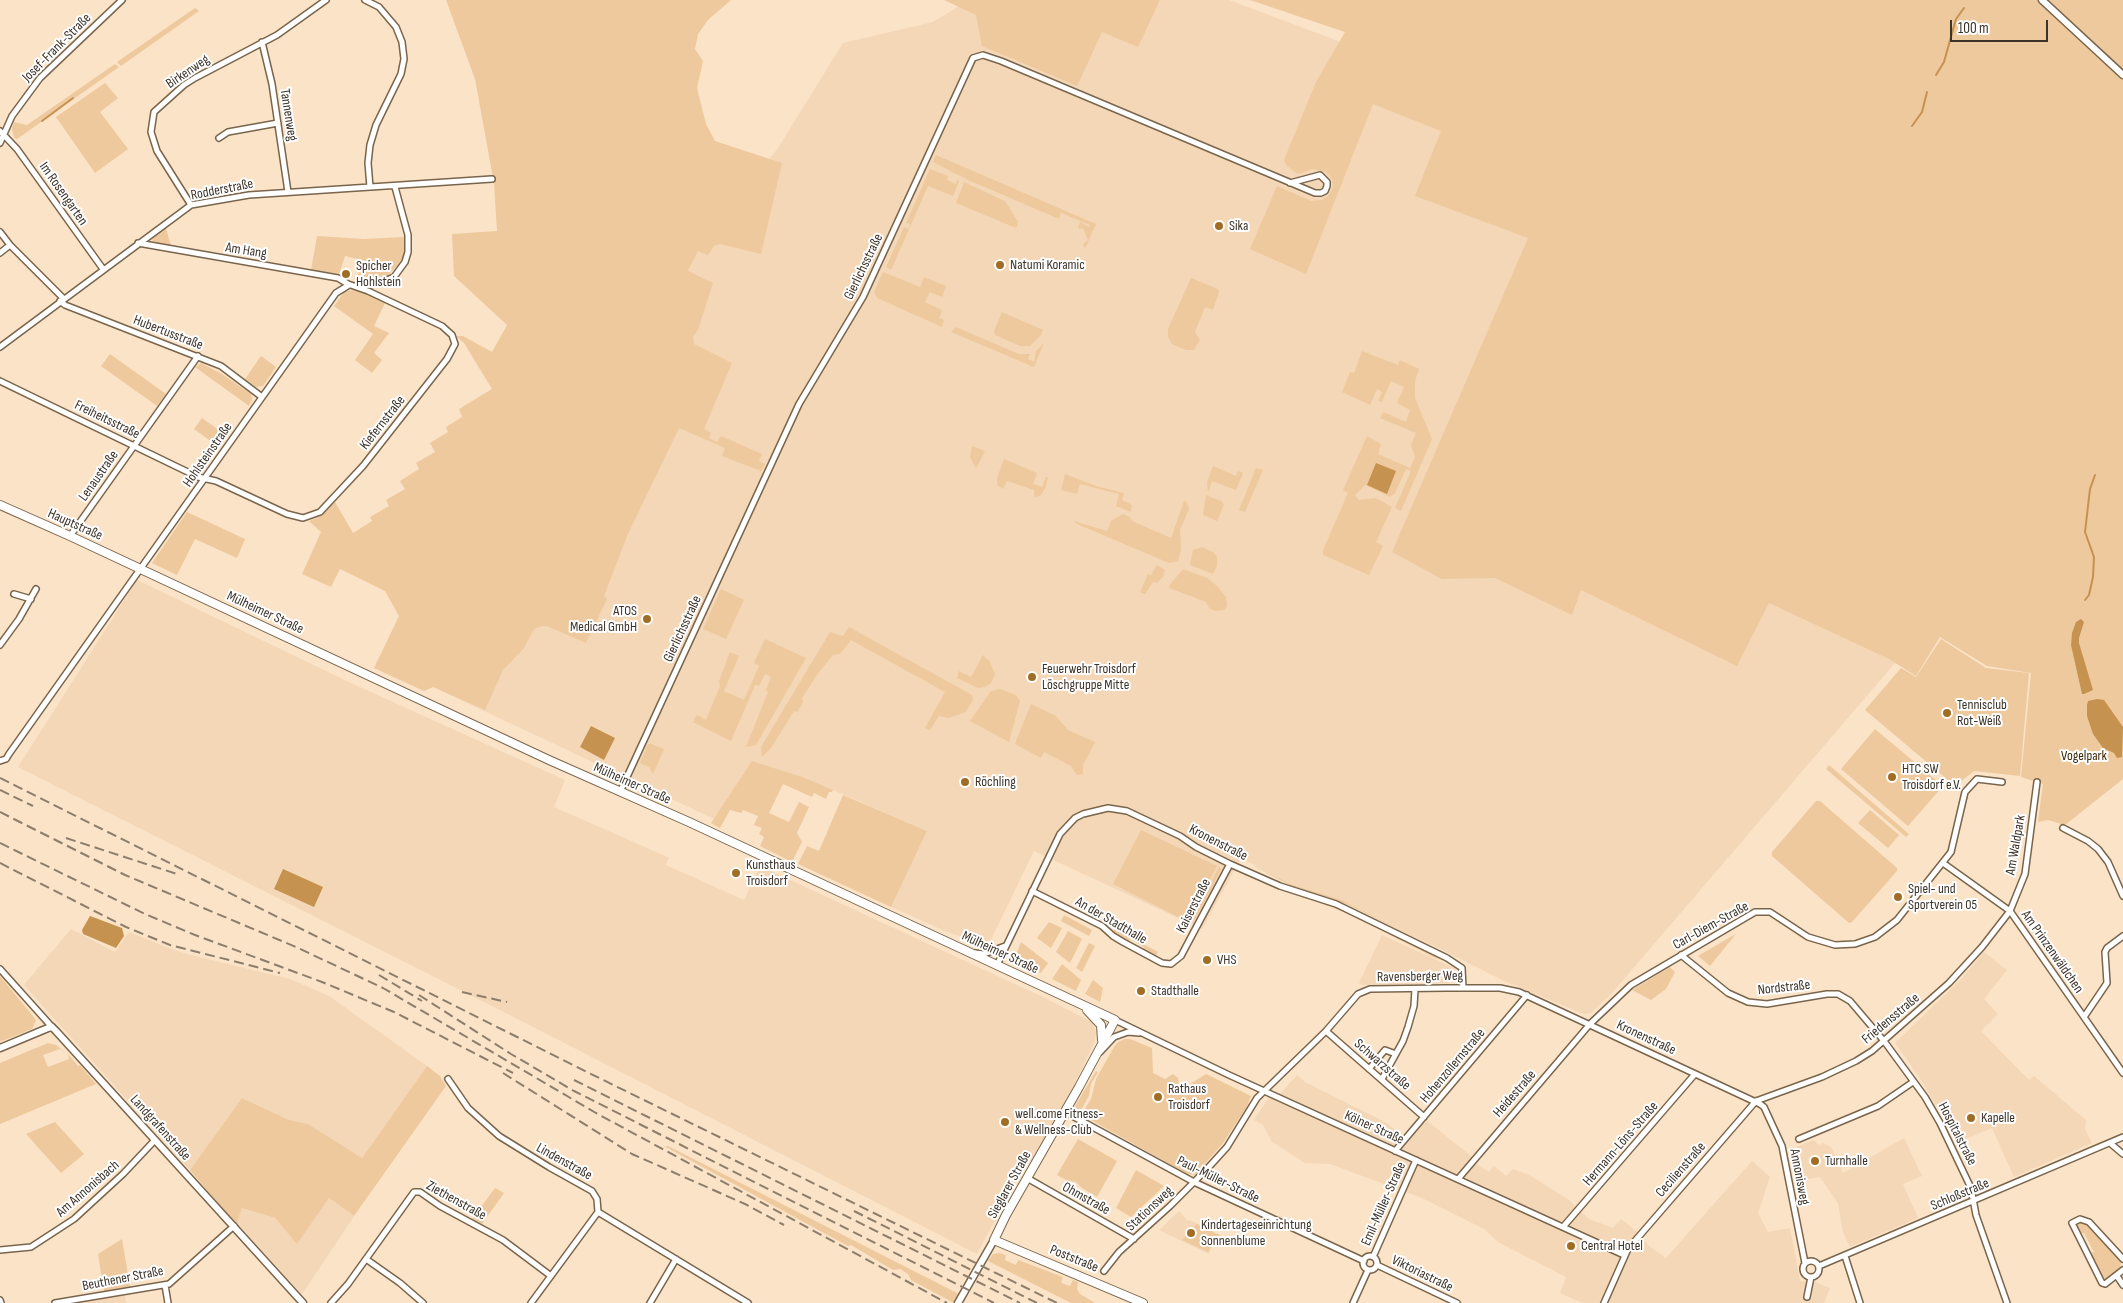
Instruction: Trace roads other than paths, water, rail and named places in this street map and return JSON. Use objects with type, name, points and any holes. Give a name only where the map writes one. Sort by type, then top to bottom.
[{"type":"main road","name":"Hauptstraße","points":[[0,505],[140,569]]},
{"type":"main road","name":"Mülheimer Straße","points":[[140,569],[549,760],[1115,1020]]},
{"type":"main road","points":[[1080,1004],[1101,1025],[1102,1044]]},
{"type":"main road","name":"Sieglarer Straße","points":[[994,1240],[1115,1020]]},
{"type":"main road","name":"Poststraße","points":[[994,1240],[1143,1303]]},
{"type":"street","name":"Josef-Frank-Straße","points":[[0,143],[2,133],[19,105],[40,78],[122,0]]},
{"type":"street","name":"Birkenweg","points":[[191,205],[157,151],[151,132],[154,112],[184,85],[284,30],[326,0]]},
{"type":"street","points":[[365,0],[379,7],[396,27],[402,42],[404,59],[402,74],[376,125],[370,144],[368,163],[370,187]]},
{"type":"street","points":[[2042,0],[2123,76]]},
{"type":"street","name":"Tannenweg","points":[[262,42],[268,63],[288,192]]},
{"type":"street","name":"Gierlichsstraße","points":[[620,792],[799,404],[863,297],[973,58],[983,55],[1001,61],[1290,183],[1314,193],[1325,191],[1327,186],[1327,182],[1320,175],[1290,183]]},
{"type":"street","points":[[219,138],[228,132],[278,123]]},
{"type":"street","name":"Im Rosengarten","points":[[2,133],[17,149],[103,269]]},
{"type":"street","name":"Rodderstraße","points":[[0,346],[191,205],[249,195],[492,179]]},
{"type":"street","points":[[348,284],[370,285],[385,282],[394,277],[405,262],[408,252],[408,235],[395,186]]},
{"type":"street","name":"Hubertusstraße","points":[[0,232],[65,305],[220,366],[262,397]]},
{"type":"street","name":"Am Hang","points":[[138,243],[338,278],[348,284]]},
{"type":"street","points":[[0,253],[10,245]]},
{"type":"street","name":"Hohlsteinstraße","points":[[3,760],[336,293],[348,284]]},
{"type":"street","name":"Kiefernstraße","points":[[205,479],[216,481],[296,517],[314,516],[339,494],[363,466],[447,359],[455,341],[442,326],[368,291],[348,284]]},
{"type":"street","name":"Lenaustraße","points":[[70,536],[198,356]]},
{"type":"street","name":"Freiheitsstraße","points":[[0,381],[205,479]]},
{"type":"street","points":[[0,645],[36,589]]},
{"type":"street","points":[[14,594],[31,599]]},
{"type":"street","name":"Carl-Diem-Straße","points":[[1590,1024],[1631,984],[1742,919],[1761,911],[1770,912],[1808,937],[1821,942],[1844,946],[1860,943],[1875,937],[1890,926],[1951,852],[1965,792],[1977,779],[2002,782]]},
{"type":"street","name":"Am Waldpark","points":[[2010,911],[2027,866],[2037,782]]},
{"type":"street","name":"Kronenstraße","points":[[997,965],[1064,829],[1083,814],[1101,808],[1127,811],[1180,836],[1196,847],[1230,864],[1280,886],[1345,907],[1450,959],[1462,968],[1463,988]]},
{"type":"street","points":[[2063,828],[2088,841],[2098,849],[2108,862],[2123,896]]},
{"type":"street","name":"Am Prinzenwäldchen","points":[[1943,863],[2010,911],[2123,1073]]},
{"type":"street","name":"Kaiserstraße","points":[[1178,960],[1230,864]]},
{"type":"street","name":"An der Stadthalle","points":[[1032,891],[1102,926],[1113,936],[1162,963],[1171,964],[1178,960]]},
{"type":"street","name":"Friedensstraße","points":[[1756,1101],[1784,1092],[1846,1066],[1872,1051],[1955,978],[2010,911]]},
{"type":"street","points":[[2084,1017],[2107,983],[2105,952],[2123,936]]},
{"type":"street","points":[[971,953],[984,954],[1006,946]]},
{"type":"street","name":"Nordstraße","points":[[1681,955],[1728,993],[1748,1002],[1767,1004],[1827,994],[1842,996],[1850,1001],[1884,1041]]},
{"type":"street","name":"Landgrafenstraße","points":[[0,969],[302,1303]]},
{"type":"street","name":"Ravensberger Weg","points":[[1264,1091],[1326,1031],[1351,1001],[1363,991],[1500,988],[1527,995]]},
{"type":"street","points":[[1382,1079],[1396,1054],[1412,1015],[1415,989]]},
{"type":"street","name":"Kronenstraße","points":[[1527,995],[1756,1101]]},
{"type":"street","name":"Hohenzollernstraße","points":[[1395,1151],[1527,995]]},
{"type":"street","name":"Kölner Straße","points":[[1115,1020],[1264,1091],[1624,1256]]},
{"type":"street","name":"Heidestraße","points":[[1458,1179],[1590,1024]]},
{"type":"street","points":[[0,1048],[43,1029],[52,1028]]},
{"type":"street","name":"Schwarzstraße","points":[[1326,1031],[1424,1117]]},
{"type":"street","name":"Sieglarer Straße","points":[[1097,1053],[1114,1037],[1122,1033],[1142,1033]]},
{"type":"street","name":"Hospitalstraße","points":[[1884,1041],[1931,1107],[1956,1154],[1971,1188],[1976,1215],[2007,1303]]},
{"type":"street","points":[[1369,1069],[1385,1050],[1396,1054]]},
{"type":"street","name":"Hermann-Löns-Straße","points":[[1563,1228],[1695,1074]]},
{"type":"street","name":"Lindenstraße","points":[[448,1079],[468,1108],[499,1136],[592,1191],[597,1199],[598,1212]]},
{"type":"street","points":[[1799,1139],[1878,1106],[1914,1082]]},
{"type":"street","name":"Stationsweg","points":[[1104,1271],[1112,1259],[1194,1182],[1226,1147],[1264,1091]]},
{"type":"street","name":"Cecilienstraße","points":[[1604,1303],[1628,1248],[1756,1101]]},
{"type":"street","name":"Annonisweg","points":[[1756,1101],[1764,1107],[1782,1146],[1805,1264]]},
{"type":"street","name":"Paul-Müller-Straße","points":[[1065,1112],[1194,1182],[1364,1261]]},
{"type":"street","name":"Schloßstraße","points":[[1818,1266],[2123,1137]]},
{"type":"street","name":"Am Annonisbach","points":[[0,1250],[31,1247],[74,1219],[123,1174],[155,1140]]},
{"type":"street","points":[[2110,1143],[2123,1154]]},
{"type":"street","name":"Emil-Müller-Straße","points":[[1374,1257],[1368,1257],[1364,1261],[1364,1266],[1368,1270],[1373,1270],[1377,1265],[1374,1257],[1416,1160]]},
{"type":"street","name":"Ohmstraße","points":[[1027,1178],[1134,1239]]},
{"type":"street","name":"Ziethenstraße","points":[[331,1303],[337,1298],[366,1259],[412,1193],[417,1191],[503,1240],[551,1276]]},
{"type":"street","points":[[534,1302],[598,1212],[748,1303]]},
{"type":"street","points":[[2123,1259],[2088,1222],[2080,1219],[2072,1223],[2102,1283],[2105,1284],[2123,1270]]},
{"type":"street","name":"Beuthener Straße","points":[[55,1303],[165,1285],[234,1226]]},
{"type":"street","name":"Sieglarer Straße","points":[[958,1303],[994,1240]]},
{"type":"street","points":[[1845,1256],[1860,1303]]},
{"type":"street","points":[[366,1259],[400,1283],[423,1303]]},
{"type":"street","points":[[650,1303],[676,1260]]},
{"type":"street","points":[[1812,1261],[1818,1266],[1816,1274],[1811,1276],[1804,1273],[1803,1268],[1805,1264],[1812,1261]]},
{"type":"street","name":"Viktoriastraße","points":[[1377,1265],[1457,1303]]},
{"type":"street","points":[[1353,1303],[1368,1270]]},
{"type":"street","points":[[1807,1297],[1811,1276]]},
{"type":"street","points":[[2117,1276],[2123,1284]]},
{"type":"street","points":[[165,1285],[168,1303]]},
{"type":"waterway","points":[[1936,75],[1944,62],[1956,19],[1964,8]]},
{"type":"waterway","points":[[1912,126],[1922,112],[1927,92]]},
{"type":"waterway","points":[[42,121],[73,98]]},
{"type":"waterway","points":[[2085,600],[2089,595],[2093,577],[2094,557],[2085,532],[2090,489],[2095,475]]},
{"type":"railway","points":[[0,778],[589,1073],[1057,1303]]},
{"type":"railway","points":[[0,790],[33,806]]},
{"type":"railway","points":[[0,812],[125,875],[296,947],[383,988],[596,1113],[947,1303]]},
{"type":"railway","points":[[66,838],[180,875]]},
{"type":"railway","points":[[0,843],[145,914],[195,935],[322,982],[394,1012],[513,1073]]},
{"type":"railway","points":[[0,863],[126,927],[170,945],[280,973]]},
{"type":"railway","points":[[379,975],[422,1001]]},
{"type":"railway","points":[[462,992],[507,1002]]},
{"type":"railway","points":[[419,995],[511,1054],[574,1091],[994,1303]]},
{"type":"railway","points":[[503,1073],[632,1154],[745,1204],[784,1225]]},
{"type":"railway","points":[[574,1080],[1020,1303]]},
{"type":"railway","points":[[854,1211],[1037,1303]]},
{"type":"place","name":"Sika","points":[[1219,226]]},
{"type":"place","name":"Natumi Koramic","points":[[1000,265]]},
{"type":"place","name":"Spicher Hohlstein","points":[[346,274]]},
{"type":"place","name":"ATOS Medical GmbH","points":[[647,619]]},
{"type":"place","name":"Feuerwehr Troisdorf Löschgruppe Mitte","points":[[1032,677]]},
{"type":"place","name":"Tennisclub Rot-Weiß","points":[[1947,713]]},
{"type":"place","name":"HTC SW Troisdorf e.V.","points":[[1892,777]]},
{"type":"place","name":"Röchling","points":[[965,782]]},
{"type":"place","name":"Kunsthaus Troisdorf","points":[[736,873]]},
{"type":"place","name":"Spiel- und Sportverein 05","points":[[1898,897]]},
{"type":"place","name":"VHS","points":[[1207,960]]},
{"type":"place","name":"Stadthalle","points":[[1141,991]]},
{"type":"place","name":"Rathaus Troisdorf","points":[[1158,1097]]},
{"type":"place","name":"Kapelle","points":[[1971,1118]]},
{"type":"place","name":"well.come Fitness- & Wellness-Club","points":[[1005,1122]]},
{"type":"place","name":"Turnhalle","points":[[1815,1161]]},
{"type":"place","name":"Kindertageseinrichtung Sonnenblume","points":[[1191,1233]]},
{"type":"place","name":"Central Hotel","points":[[1571,1246]]},
{"type":"park label","name":"Vogelpark","points":[[2084,756]]}]
